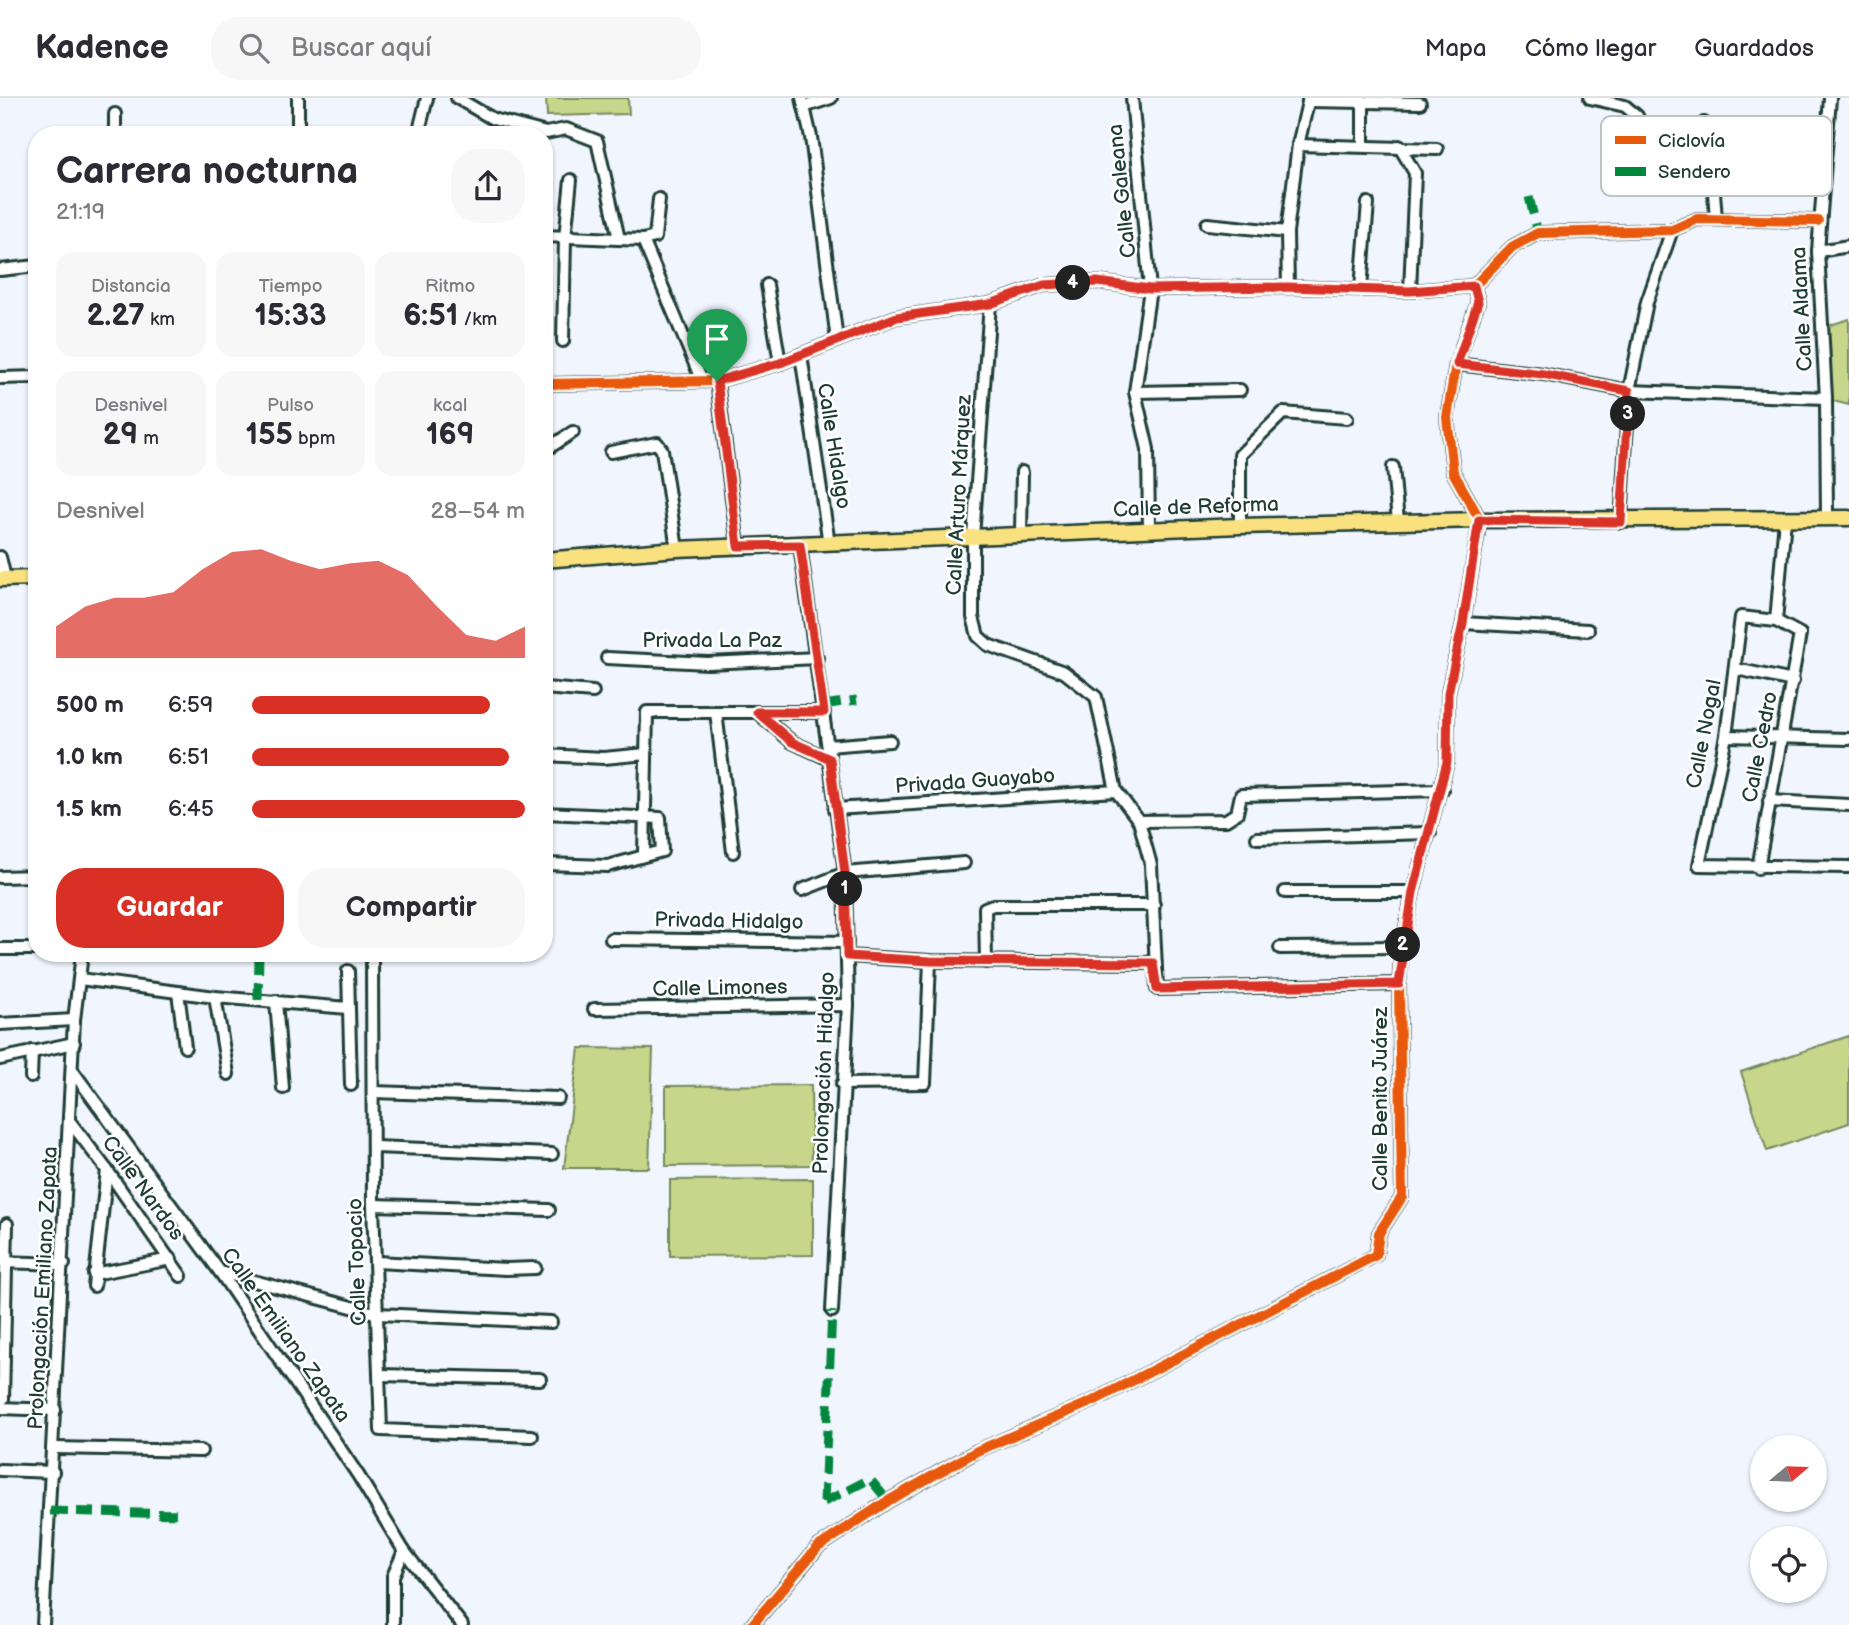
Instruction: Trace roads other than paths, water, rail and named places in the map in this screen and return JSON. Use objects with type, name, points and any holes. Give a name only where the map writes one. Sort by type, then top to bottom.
[{"type":"main road","name":"Calle de Reforma","points":[[553,559],[738,546],[1240,526],[1479,520],[1621,522],[1849,518]]},
{"type":"main road","points":[[2,578],[28,578]]},
{"type":"street","points":[[298,98],[299,126]]},
{"type":"street","points":[[420,126],[427,98]]},
{"type":"street","points":[[457,98],[493,119],[520,126]]},
{"type":"street","points":[[831,98],[803,102],[813,151],[837,340]]},
{"type":"street","name":"Calle Galeana","points":[[1132,98],[1150,289],[1135,392],[1148,449],[1149,530]]},
{"type":"street","points":[[1590,98],[1625,106],[1637,116]]},
{"type":"street","name":"Calle Aldama","points":[[1828,116],[1830,98]]},
{"type":"street","points":[[1288,287],[1287,232],[1298,145],[1308,100],[1420,103]]},
{"type":"street","points":[[1363,102],[1363,145]]},
{"type":"street","points":[[115,126],[116,114]]},
{"type":"street","points":[[553,132],[566,129],[597,141],[619,239]]},
{"type":"street","points":[[1298,145],[1437,149]]},
{"type":"street","points":[[1399,146],[1415,173],[1410,291]]},
{"type":"street","points":[[564,341],[565,238],[570,180]]},
{"type":"street","points":[[1714,196],[1716,219]]},
{"type":"street","name":"Calle Aldama","points":[[1820,196],[1818,251],[1826,398],[1827,518]]},
{"type":"street","points":[[553,237],[643,240],[655,237],[659,199]]},
{"type":"street","points":[[1362,289],[1368,203]]},
{"type":"street","points":[[553,384],[717,381],[780,363],[897,317],[990,304],[1044,285],[1097,282],[1150,289],[1288,287],[1410,291],[1474,286],[1512,247],[1538,233],[1672,230],[1697,219],[1818,221]]},
{"type":"street","points":[[1208,224],[1287,232]]},
{"type":"street","points":[[1621,522],[1629,391],[1647,302],[1672,230]]},
{"type":"street","points":[[643,240],[702,381]]},
{"type":"street","points":[[1818,251],[1849,246]]},
{"type":"street","points":[[0,270],[28,267]]},
{"type":"street","points":[[767,285],[780,363]]},
{"type":"street","points":[[1474,286],[1478,302],[1457,364],[1447,417],[1453,472],[1479,520]]},
{"type":"street","name":"Calle Arturo Márquez","points":[[990,304],[973,537],[973,617],[978,636],[988,645],[1064,672],[1096,697],[1116,792],[1125,799],[1139,821],[1151,865],[1154,905],[1153,963],[1157,989],[1399,984]]},
{"type":"street","name":"Calle Hidalgo","points":[[801,355],[829,544]]},
{"type":"street","points":[[1457,364],[1543,374],[1629,391],[1826,398]]},
{"type":"street","points":[[0,377],[28,377]]},
{"type":"street","points":[[717,381],[738,546]]},
{"type":"street","points":[[1135,392],[1240,390]]},
{"type":"street","points":[[1240,526],[1240,455],[1283,413],[1347,418]]},
{"type":"street","points":[[553,445],[573,432]]},
{"type":"street","points":[[611,452],[657,443],[662,450],[677,549]]},
{"type":"street","points":[[1393,467],[1398,522]]},
{"type":"street","points":[[1021,535],[1022,472]]},
{"type":"street","points":[[1776,621],[1785,519]]},
{"type":"street","name":"Calle Benito Juárez","points":[[752,1625],[818,1548],[888,1501],[977,1451],[1093,1401],[1223,1331],[1376,1255],[1379,1233],[1402,1197],[1399,984],[1402,947],[1413,892],[1442,790],[1447,762],[1448,693],[1463,623],[1479,520]]},
{"type":"street","name":"Prolongación Hidalgo","points":[[800,545],[845,873],[848,1005],[832,1311]]},
{"type":"street","points":[[0,557],[2,578]]},
{"type":"street","name":"Calle Nogal","points":[[1758,868],[1699,866],[1699,857],[1726,736],[1741,617],[1776,621]]},
{"type":"street","name":"Calle Cedro","points":[[1758,868],[1800,634],[1776,621]]},
{"type":"street","points":[[1463,623],[1588,630]]},
{"type":"street","name":"Privada La Paz","points":[[607,658],[708,663],[817,657]]},
{"type":"street","points":[[1736,669],[1793,681]]},
{"type":"street","points":[[553,689],[593,692]]},
{"type":"street","points":[[644,855],[647,712],[824,712]]},
{"type":"street","points":[[716,712],[733,852]]},
{"type":"street","points":[[757,712],[792,742],[830,759]]},
{"type":"street","points":[[1726,736],[1849,739]]},
{"type":"street","points":[[828,746],[890,741]]},
{"type":"street","points":[[553,755],[604,758],[646,754]]},
{"type":"street","points":[[1139,821],[1226,820],[1237,813],[1241,795],[1442,790]]},
{"type":"street","name":"Privada Guayabo","points":[[835,809],[1116,792]]},
{"type":"street","points":[[1769,801],[1849,806]]},
{"type":"street","points":[[553,813],[660,818],[662,851],[608,866],[553,864]]},
{"type":"street","points":[[1257,838],[1430,833]]},
{"type":"street","points":[[802,890],[845,873],[964,863]]},
{"type":"street","points":[[1758,868],[1849,867]]},
{"type":"street","points":[[0,877],[28,876]]},
{"type":"street","points":[[1284,892],[1413,892]]},
{"type":"street","points":[[986,962],[985,908],[993,905],[1154,905]]},
{"type":"street","name":"Privada Hidalgo","points":[[611,939],[847,942]]},
{"type":"street","points":[[1280,948],[1402,947]]},
{"type":"street","points":[[0,948],[28,949]]},
{"type":"street","points":[[847,956],[930,961],[1153,963]]},
{"type":"street","points":[[842,1084],[925,1083],[930,961]]},
{"type":"street","name":"Prolongación Emiliano Zapata","points":[[43,1625],[55,1448],[72,1070],[81,962]]},
{"type":"street","name":"Calle Topacio","points":[[372,962],[375,1147],[373,1205],[381,1430],[532,1436]]},
{"type":"street","points":[[348,971],[351,1085]]},
{"type":"street","points":[[80,979],[215,997],[348,1009]]},
{"type":"street","points":[[178,992],[185,1047]]},
{"type":"street","points":[[215,997],[228,1073]]},
{"type":"street","points":[[276,1001],[283,1088]]},
{"type":"street","name":"Calle Limones","points":[[594,1009],[627,1011],[848,1005]]},
{"type":"street","points":[[0,1024],[75,1020]]},
{"type":"street","points":[[0,1059],[74,1043]]},
{"type":"street","points":[[31,1077],[32,1051]]},
{"type":"street","name":"Calle Emiliano Zapata","points":[[72,1070],[220,1272],[358,1475],[404,1551],[462,1625]]},
{"type":"street","points":[[373,1092],[558,1098]]},
{"type":"street","name":"Calle Nardos","points":[[71,1124],[107,1170],[181,1276]]},
{"type":"street","points":[[375,1147],[552,1154]]},
{"type":"street","points":[[94,1286],[107,1170]]},
{"type":"street","points":[[373,1205],[549,1210]]},
{"type":"street","points":[[7,1224],[3,1262],[1,1404],[55,1410]]},
{"type":"street","points":[[94,1274],[171,1259]]},
{"type":"street","points":[[3,1262],[64,1264]]},
{"type":"street","points":[[376,1262],[535,1268]]},
{"type":"street","points":[[220,1272],[378,1314],[551,1322]]},
{"type":"street","points":[[380,1375],[540,1379]]},
{"type":"street","points":[[55,1448],[201,1451]]},
{"type":"street","points":[[0,1470],[53,1472]]},
{"type":"street","points":[[393,1625],[393,1576],[404,1551]]}]
